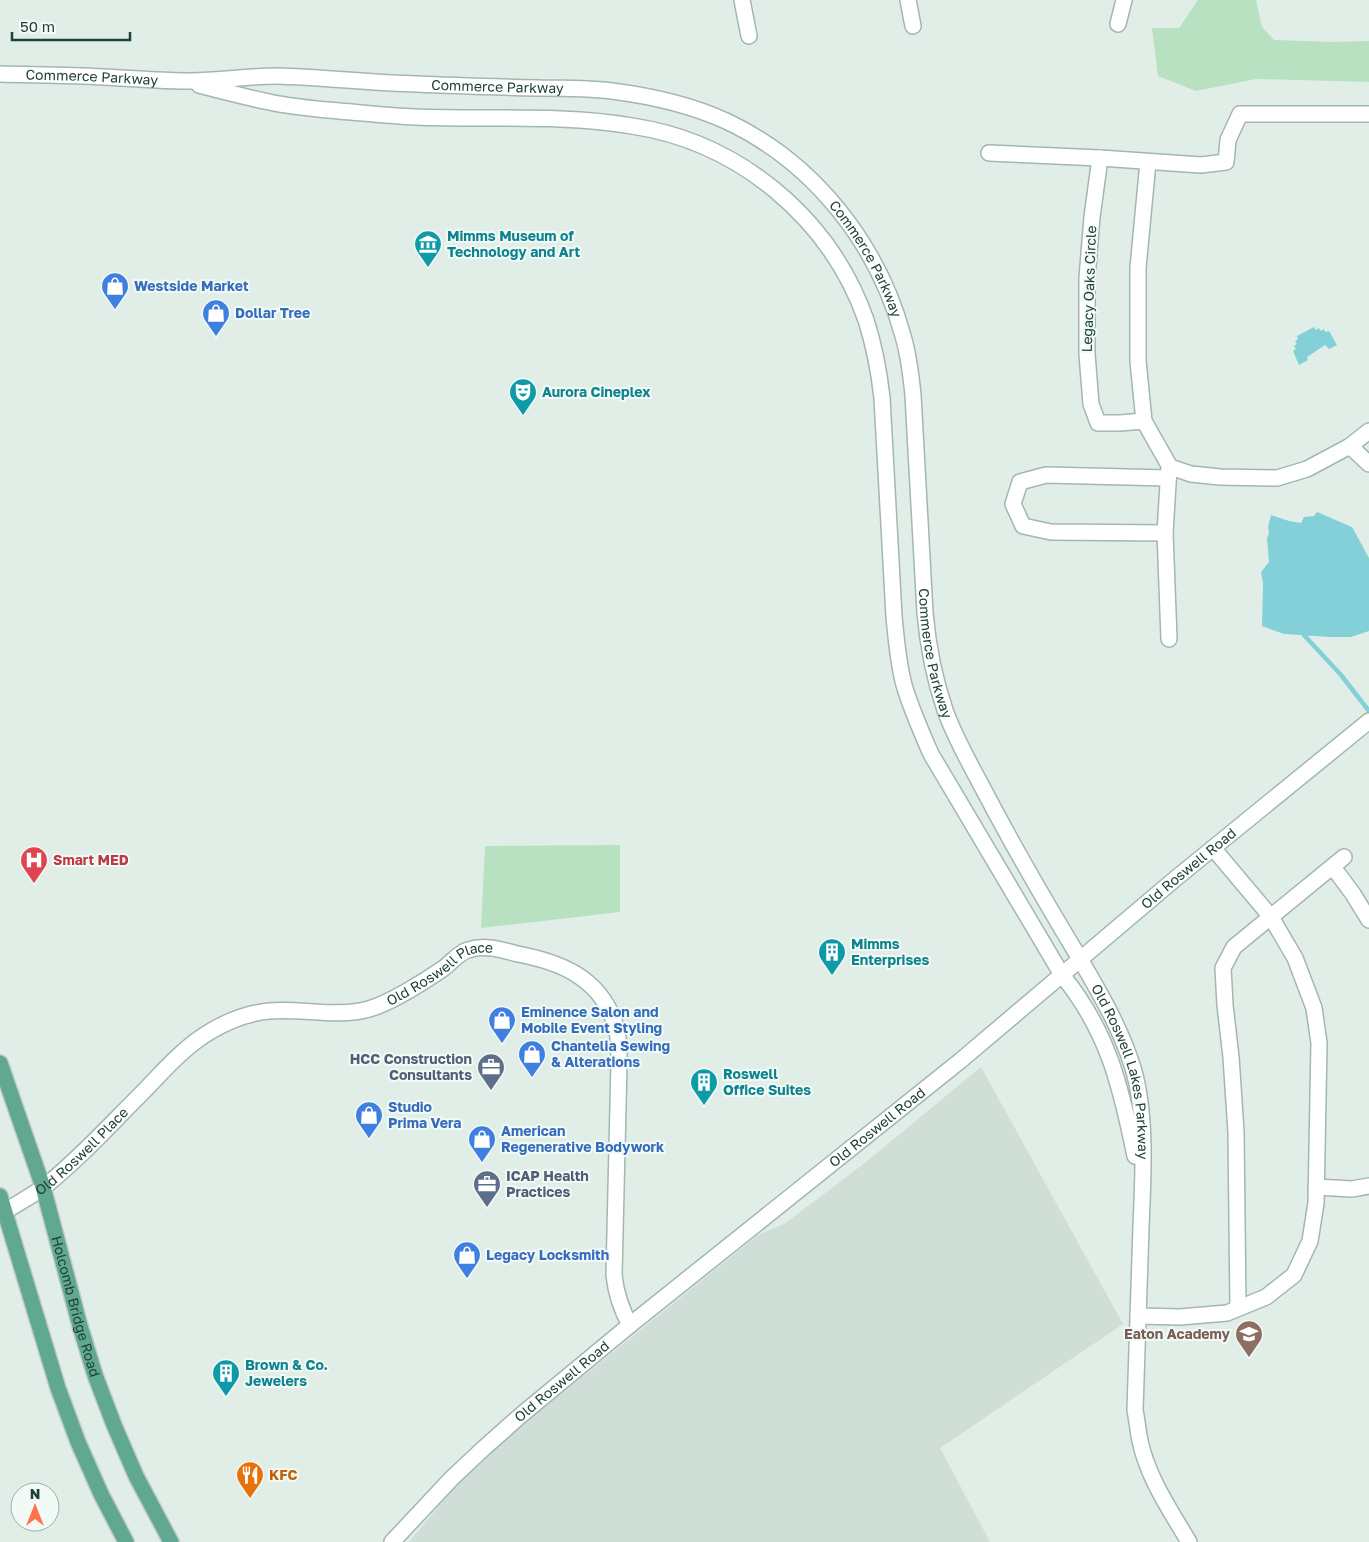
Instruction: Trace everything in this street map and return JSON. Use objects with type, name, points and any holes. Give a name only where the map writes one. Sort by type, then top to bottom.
[{"type":"main road","name":"Holcomb Bridge Road","points":[[0,1063],[43,1188],[80,1326],[95,1374],[136,1476],[171,1542]]},
{"type":"main road","points":[[0,1196],[58,1388],[78,1442],[101,1494],[126,1542]]},
{"type":"street","points":[[742,0],[749,36]]},
{"type":"street","points":[[908,0],[913,26]]},
{"type":"street","points":[[1118,24],[1124,0]]},
{"type":"street","name":"Commerce Parkway","points":[[0,74],[100,76],[186,81],[272,76],[417,84],[611,91],[669,101],[726,121],[782,154],[806,175],[848,222],[868,253],[895,309],[910,365],[914,395],[927,636],[935,676],[945,710],[958,741],[1020,858],[1080,959]]},
{"type":"street","name":"Commerce Parkway","points":[[186,81],[239,95],[301,107],[415,117],[589,121],[635,126],[686,139],[738,163],[762,179],[805,218],[842,269],[866,320],[874,346],[882,398],[894,616],[897,648],[904,684],[931,754],[1062,975]]},
{"type":"street","points":[[989,153],[1201,165],[1226,162],[1228,140],[1240,114],[1369,114]]},
{"type":"street","name":"Legacy Oaks Circle","points":[[1100,158],[1092,217],[1087,278],[1087,354],[1091,404],[1098,423],[1144,421]]},
{"type":"street","points":[[1148,162],[1138,268],[1138,361],[1144,421],[1169,472],[1165,533],[1169,639]]},
{"type":"street","points":[[1165,533],[1051,532],[1023,526],[1013,504],[1020,482],[1046,475],[1169,472],[1220,477],[1277,478],[1307,469],[1350,446],[1369,431]]},
{"type":"street","points":[[1350,446],[1369,464]]},
{"type":"street","name":"Old Roswell Road","points":[[392,1542],[485,1446],[630,1325],[884,1123],[1213,848],[1369,721]]},
{"type":"street","points":[[1138,1316],[1180,1317],[1227,1313],[1266,1297],[1294,1275],[1310,1241],[1316,1202],[1319,1043],[1314,1008],[1295,958],[1271,917],[1213,848]]},
{"type":"street","points":[[1238,1308],[1236,1132],[1231,1056],[1225,1005],[1224,968],[1234,947],[1338,862],[1353,894],[1369,920]]},
{"type":"street","name":"Old Roswell Place","points":[[4,1212],[43,1188],[76,1159],[170,1063],[189,1046],[210,1032],[248,1014],[269,1011],[338,1013],[370,1009],[429,977],[466,950],[477,947],[490,948],[537,958],[575,972],[592,985],[614,1021],[619,1063],[614,1275],[616,1293],[621,1309],[630,1325]]},
{"type":"street","name":"Old Roswell Lakes Parkway","points":[[1080,959],[1115,1020],[1134,1070],[1142,1126],[1142,1191],[1135,1410],[1140,1441],[1150,1472],[1189,1542]]},
{"type":"street","name":"Old Roswell Lakes Parkway","points":[[1062,975],[1086,1006],[1108,1052],[1123,1100],[1142,1191]]},
{"type":"street","points":[[1316,1187],[1352,1188],[1369,1186]]},
{"type":"shaded area","points":[[981,1067],[1123,1324],[940,1448],[990,1542],[409,1542],[453,1489],[535,1415],[758,1235],[784,1224],[861,1166]]},
{"type":"green space","points":[[1198,0],[1256,0],[1262,27],[1274,40],[1369,41],[1369,82],[1256,79],[1196,91],[1158,76],[1152,28],[1179,28]]},
{"type":"green space","points":[[620,845],[620,912],[481,928],[485,846]]},
{"type":"water","points":[[1314,327],[1316,330],[1319,328],[1321,331],[1324,329],[1325,332],[1329,331],[1337,345],[1329,349],[1325,345],[1307,357],[1308,360],[1299,365],[1293,351],[1296,349],[1294,346],[1297,344],[1295,341],[1298,339],[1297,336]]},
{"type":"water","points":[[1317,512],[1352,527],[1369,558],[1369,631],[1351,637],[1331,637],[1284,634],[1262,626],[1263,584],[1261,572],[1269,562],[1267,539],[1271,515],[1301,523],[1304,517],[1314,516]]},
{"type":"waterway","points":[[1304,635],[1341,675],[1369,711]]},
{"type":"place","name":"Mimms Museum of Technology and Art","points":[[428,268]]},
{"type":"place","name":"Westside Market","points":[[115,310]]},
{"type":"place","name":"Dollar Tree","points":[[216,337]]},
{"type":"place","name":"Aurora Cineplex","points":[[523,416]]},
{"type":"place","name":"Smart MED","points":[[34,884]]},
{"type":"place","name":"Mimms Enterprises","points":[[832,976]]},
{"type":"place","name":"Eminence Salon and Mobile Event Styling","points":[[502,1044]]},
{"type":"place","name":"Chantelia Sewing & Alterations","points":[[532,1078]]},
{"type":"place","name":"HCC Construction Consultants","points":[[491,1091]]},
{"type":"place","name":"Roswell Office Suites","points":[[704,1106]]},
{"type":"place","name":"Studio Prima Vera","points":[[369,1139]]},
{"type":"place","name":"American Regenerative Bodywork","points":[[482,1163]]},
{"type":"place","name":"ICAP Health Practices","points":[[487,1208]]},
{"type":"place","name":"Legacy Locksmith","points":[[467,1279]]},
{"type":"place","name":"Eaton Academy","points":[[1249,1358]]},
{"type":"place","name":"Brown & Co. Jewelers","points":[[226,1397]]},
{"type":"place","name":"KFC","points":[[250,1499]]}]
